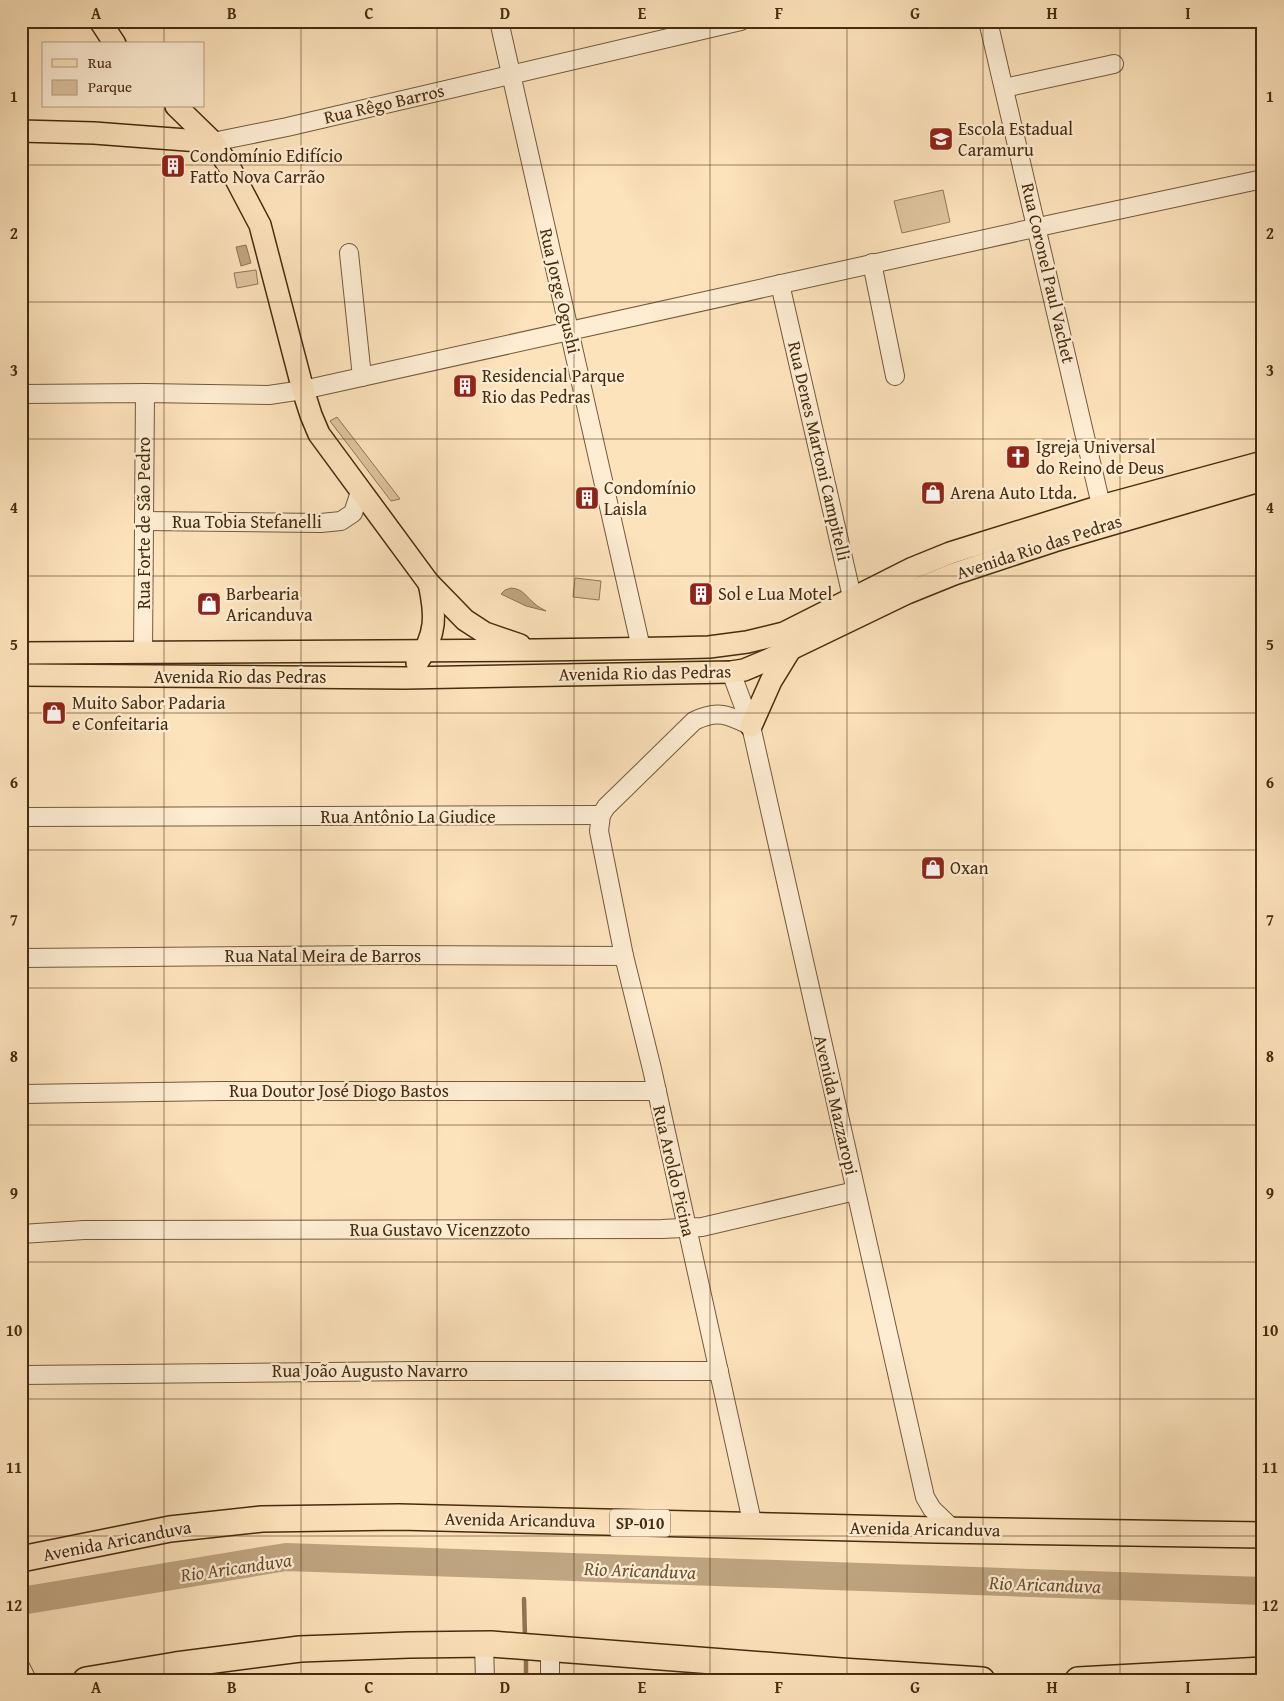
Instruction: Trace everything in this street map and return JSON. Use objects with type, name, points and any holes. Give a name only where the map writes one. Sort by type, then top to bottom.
[{"type":"highway","name":"Avenida Aricanduva","points":[[21,1559],[170,1529],[262,1519],[399,1518],[1263,1536]]},
{"type":"highway","points":[[86,1680],[176,1665],[300,1649],[488,1644],[982,1680]]},
{"type":"highway","points":[[1078,1680],[1186,1677],[1263,1670]]},
{"type":"main road","points":[[100,21],[114,42]]},
{"type":"main road","points":[[178,108],[213,142],[230,168],[260,225],[303,390],[319,434],[428,582],[465,620],[485,633],[537,650]]},
{"type":"main road","name":"Rua Rêgo Barros","points":[[21,131],[94,133],[213,142]]},
{"type":"main road","name":"Avenida Rio das Pedras","points":[[21,653],[424,652],[709,647],[747,642],[784,633],[855,607],[907,592],[1104,516],[1263,462]]},
{"type":"main road","name":"Avenida Rio das Pedras","points":[[1104,516],[1263,480]]},
{"type":"main road","points":[[405,678],[424,652],[431,637],[434,608],[428,582]]},
{"type":"main road","name":"Avenida Rio das Pedras","points":[[21,675],[405,678],[731,672],[750,667],[790,650],[855,607]]},
{"type":"main road","points":[[709,647],[723,658],[731,672]]},
{"type":"main road","points":[[751,726],[771,681],[790,650]]},
{"type":"street","name":"Rua Jorge Ogushi","points":[[499,21],[641,648]]},
{"type":"street","name":"Rua Coronel Paul Vachet","points":[[988,21],[1104,516]]},
{"type":"street","name":"Rua Rêgo Barros","points":[[213,142],[286,127],[735,22]]},
{"type":"street","points":[[1004,88],[1114,64]]},
{"type":"street","points":[[21,394],[269,395],[303,390],[1037,227],[1263,179]]},
{"type":"street","points":[[349,252],[362,377]]},
{"type":"street","points":[[872,264],[895,376]]},
{"type":"street","name":"Rua Denes Martoni Campitelli","points":[[780,284],[855,607]]},
{"type":"street","name":"Rua Forte de São Pedro","points":[[143,653],[145,393]]},
{"type":"street","name":"Rua Tobia Stefanelli","points":[[144,521],[321,524],[341,520],[353,514],[361,489]]},
{"type":"street","name":"Avenida Mazzaropi","points":[[731,672],[751,726],[925,1497],[932,1509],[954,1530]]},
{"type":"street","points":[[601,815],[611,802],[694,721],[718,714],[732,716],[751,726]]},
{"type":"street","name":"Rua Antônio La Giudice","points":[[21,817],[601,815]]},
{"type":"street","name":"Rua Aroldo Picina","points":[[601,815],[600,831],[624,956],[657,1091],[753,1526]]},
{"type":"street","name":"Rua Natal Meira de Barros","points":[[21,958],[386,955],[624,956]]},
{"type":"street","name":"Rua Doutor José Diogo Bastos","points":[[21,1094],[222,1091],[657,1091]]},
{"type":"street","name":"Rua Gustavo Vicenzzoto","points":[[21,1234],[84,1230],[687,1228],[702,1227],[856,1191]]},
{"type":"street","name":"Rua João Augusto Navarro","points":[[21,1375],[410,1371],[719,1371]]},
{"type":"street","points":[[485,1680],[488,1644]]},
{"type":"street","points":[[546,1648],[550,1680]]},
{"type":"street","points":[[21,1668],[27,1680]]},
{"type":"green space","points":[[943,190],[950,222],[902,233],[894,201]]},
{"type":"green space","points":[[256,270],[258,284],[237,288],[234,273]]},
{"type":"green space","points":[[337,417],[400,499],[391,501],[330,421]]},
{"type":"green space","points":[[575,578],[601,581],[599,600],[573,597]]},
{"type":"shaded area","points":[[246,245],[251,263],[241,266],[236,247]]},
{"type":"shaded area","points":[[511,588],[522,592],[536,605],[546,611],[526,606],[501,594]]},
{"type":"waterway","name":"Rio Aricanduva","points":[[21,1601],[286,1557],[1263,1591]]},
{"type":"waterway","points":[[524,1599],[525,1638]]},
{"type":"waterway","points":[[526,1654],[526,1680]]},
{"type":"place","name":"Escola Estadual Caramuru","points":[[941,139]]},
{"type":"place","name":"Condomínio Edifício Fatto Nova Carrão","points":[[173,166]]},
{"type":"place","name":"Residencial Parque Rio das Pedras","points":[[465,386]]},
{"type":"place","name":"Igreja Universal do Reino de Deus","points":[[1018,457]]},
{"type":"place","name":"Arena Auto Ltda.","points":[[933,493]]},
{"type":"place","name":"Condomínio Laisla","points":[[587,498]]},
{"type":"place","name":"Sol e Lua Motel","points":[[701,594]]},
{"type":"place","name":"Barbearia Aricanduva","points":[[209,604]]},
{"type":"place","name":"Muito Sabor Padaria e Confeitaria","points":[[54,713]]},
{"type":"place","name":"Oxan","points":[[933,868]]}]
